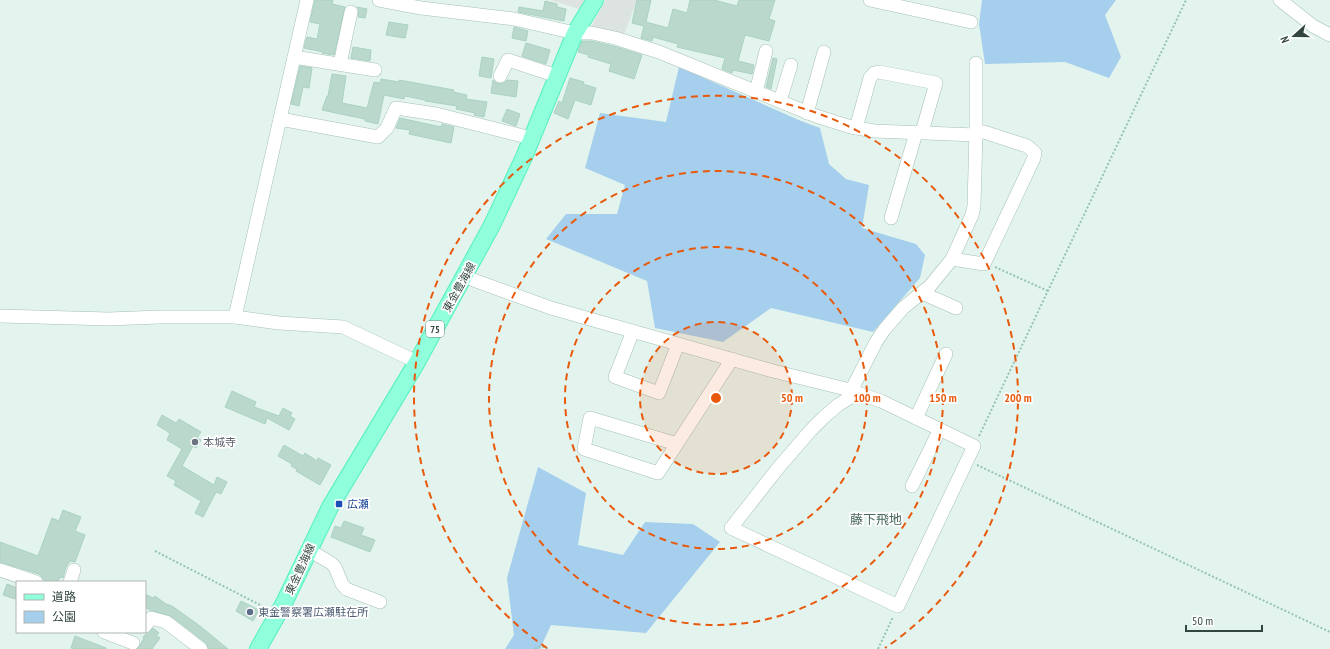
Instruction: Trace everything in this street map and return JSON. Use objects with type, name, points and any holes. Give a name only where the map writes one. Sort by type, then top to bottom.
[{"type":"main road","name":"東金豊海線","points":[[258,649],[278,614],[330,507],[417,362],[492,225],[531,138],[575,33],[590,2]]},
{"type":"street","points":[[235,317],[307,0]]},
{"type":"street","points":[[379,0],[421,8],[514,19],[575,33],[592,33],[614,38],[659,52],[807,113],[856,128],[919,132],[984,132],[1027,146],[1035,153],[1034,158],[984,264],[952,259]]},
{"type":"street","points":[[870,0],[971,22]]},
{"type":"street","points":[[1280,0],[1314,26],[1330,35]]},
{"type":"street","points":[[340,64],[351,12]]},
{"type":"street","points":[[756,92],[766,51]]},
{"type":"street","points":[[807,113],[824,52]]},
{"type":"street","points":[[294,57],[375,70]]},
{"type":"street","points":[[500,76],[508,60],[557,76]]},
{"type":"street","points":[[464,277],[551,308],[732,360],[854,392],[881,400],[974,446],[898,606],[731,528],[779,467],[811,430],[854,392],[876,342],[884,330],[903,308],[922,293],[952,259],[972,215],[974,206],[976,63]]},
{"type":"street","points":[[780,102],[791,65]]},
{"type":"street","points":[[856,128],[870,78],[874,73],[879,72],[936,83],[891,218]]},
{"type":"street","points":[[280,119],[378,137],[387,128],[396,108],[436,114],[531,138]]},
{"type":"street","points":[[922,293],[956,308]]},
{"type":"street","points":[[0,316],[109,319],[159,317],[235,317],[279,323],[343,327],[417,362]]},
{"type":"street","points":[[633,331],[615,377],[658,393],[678,344]]},
{"type":"street","points":[[916,418],[946,354]]},
{"type":"street","points":[[677,444],[590,418],[584,449],[658,473],[677,444],[732,360]]},
{"type":"street","points":[[912,486],[940,429]]},
{"type":"street","points":[[309,550],[335,567],[342,584],[346,589],[380,602]]},
{"type":"street","points":[[0,570],[33,581]]},
{"type":"street","points":[[146,625],[151,618],[166,622],[201,649]]},
{"type":"street","points":[[106,633],[130,646],[140,633]]},
{"type":"path","points":[[974,446],[1186,0]]},
{"type":"path","points":[[984,264],[1001,268],[1048,291]]},
{"type":"path","points":[[967,461],[1330,632]]},
{"type":"path","points":[[154,551],[278,614]]},
{"type":"path","points":[[878,649],[898,606]]},
{"type":"path","points":[[535,649],[541,646],[548,649]]},
{"type":"green space","points":[[982,0],[1116,0],[1105,15],[1121,57],[1109,78],[1065,62],[985,64],[979,24]]},
{"type":"green space","points":[[679,67],[820,128],[829,164],[846,179],[869,185],[862,228],[916,244],[925,255],[920,278],[873,332],[771,308],[723,342],[655,328],[647,281],[546,239],[566,214],[617,214],[625,185],[585,168],[600,113],[666,122]]},
{"type":"green space","points":[[538,467],[586,493],[578,545],[623,555],[645,522],[693,524],[720,542],[646,633],[551,625],[540,649],[505,649],[514,635],[507,578]]},
{"type":"shaded area","points":[[550,0],[585,0],[579,9]]},
{"type":"shaded area","points":[[605,0],[637,0],[623,37],[590,29]]},
{"type":"building","points":[[315,0],[333,0],[332,4],[345,7],[334,55],[304,48],[307,37],[317,39],[320,24],[310,22]]},
{"type":"building","points":[[637,0],[651,0],[646,22],[668,28],[673,9],[687,13],[690,0],[714,0],[737,6],[739,0],[775,0],[769,19],[775,21],[769,41],[745,35],[738,61],[754,65],[752,74],[733,70],[732,73],[722,69],[725,58],[677,47],[678,44],[653,37],[652,41],[641,38],[644,26],[632,23]]},
{"type":"building","points":[[545,1],[557,4],[557,7],[566,9],[564,21],[518,12],[519,7],[543,11]]},
{"type":"building","points":[[357,7],[367,9],[365,18],[358,17],[359,10]]},
{"type":"building","points":[[389,22],[408,25],[405,38],[386,35]]},
{"type":"building","points":[[514,27],[528,31],[526,41],[512,38]]},
{"type":"building","points":[[582,41],[591,41],[613,46],[642,55],[634,79],[609,71],[611,64],[588,57],[589,55],[578,52]]},
{"type":"building","points":[[526,43],[550,50],[546,64],[522,56]]},
{"type":"building","points":[[353,47],[371,50],[370,61],[351,58]]},
{"type":"building","points":[[482,57],[494,59],[491,78],[479,76]]},
{"type":"building","points":[[773,58],[777,59],[771,89],[766,87]]},
{"type":"building","points":[[300,66],[312,68],[309,88],[303,87],[299,106],[291,104]]},
{"type":"building","points":[[332,74],[346,76],[342,103],[367,108],[374,82],[380,83],[381,79],[399,82],[399,80],[454,90],[453,92],[467,95],[466,99],[487,102],[484,117],[474,115],[475,113],[456,109],[457,106],[405,96],[404,99],[384,95],[378,124],[365,121],[365,119],[322,110],[328,96]]},
{"type":"building","points":[[570,78],[584,82],[583,84],[596,88],[591,105],[575,100],[568,119],[554,113],[559,101],[562,103]]},
{"type":"building","points":[[493,80],[500,84],[507,80],[518,81],[516,97],[491,93]]},
{"type":"building","points":[[507,109],[520,114],[516,126],[502,121]]},
{"type":"building","points":[[400,118],[441,127],[442,124],[454,127],[451,143],[409,134],[410,130],[396,128]]},
{"type":"building","points":[[232,391],[256,402],[254,407],[279,416],[283,408],[292,413],[290,416],[295,419],[289,430],[267,418],[265,424],[225,407]]},
{"type":"building","points":[[162,415],[176,423],[179,419],[201,432],[197,438],[201,440],[196,448],[193,446],[182,466],[214,485],[217,477],[227,482],[221,494],[216,492],[203,517],[195,513],[201,501],[174,485],[176,481],[167,476],[182,449],[167,440],[170,433],[157,425]]},
{"type":"building","points":[[284,445],[303,456],[305,453],[317,461],[318,458],[331,465],[320,485],[296,471],[297,469],[291,466],[292,464],[278,456]]},
{"type":"building","points":[[63,510],[81,517],[75,531],[85,535],[75,562],[70,561],[66,567],[63,578],[60,577],[58,581],[46,581],[39,574],[0,562],[0,542],[38,556],[52,518],[59,521]]},
{"type":"building","points":[[344,521],[364,528],[361,535],[375,540],[370,552],[331,537],[335,526],[341,528]]},
{"type":"building","points":[[7,584],[16,588],[15,599],[3,595]]},
{"type":"building","points":[[146,594],[153,598],[155,596],[166,604],[172,606],[228,649],[209,649],[206,643],[171,616],[146,608]]},
{"type":"building","points":[[241,601],[259,610],[253,621],[236,611]]},
{"type":"building","points":[[153,628],[159,633],[156,635],[160,638],[152,649],[138,649],[144,638],[143,637]]},
{"type":"building","points":[[75,636],[106,648],[106,649],[71,648]]},
{"type":"place","name":"本城寺","points":[[195,442]]},
{"type":"place","name":"広瀬","points":[[339,504]]},
{"type":"place","name":"東金警察署広瀬駐在所","points":[[250,612]]},
{"type":"district","name":"藤下飛地","points":[[876,519]]}]
